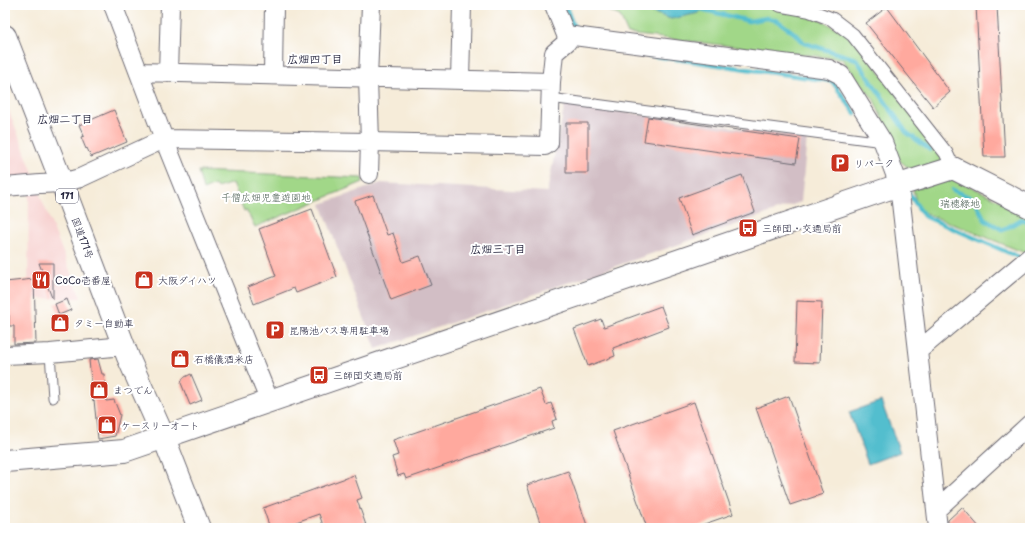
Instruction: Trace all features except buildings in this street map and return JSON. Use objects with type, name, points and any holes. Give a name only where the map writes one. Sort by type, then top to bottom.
[{"type":"main road","name":"国道171号","points":[[6,45],[62,183],[124,346],[147,402],[164,438],[199,528]]},
{"type":"main road","points":[[5,461],[124,451],[898,185],[953,168],[1030,207]]},
{"type":"street","points":[[113,5],[164,139],[269,400]]},
{"type":"street","points":[[168,73],[170,5]]},
{"type":"street","points":[[273,75],[274,5]]},
{"type":"street","points":[[368,174],[370,142],[368,78],[371,5]]},
{"type":"street","points":[[460,79],[462,5]]},
{"type":"street","points":[[5,187],[62,183],[80,178],[164,139],[545,146],[549,143],[554,53],[568,42],[554,5]]},
{"type":"street","points":[[780,5],[808,10],[832,19],[853,35],[946,153],[953,168]]},
{"type":"street","points":[[566,35],[717,56],[829,69],[841,75],[883,142],[898,185],[937,519]]},
{"type":"street","points":[[139,72],[460,79],[551,90]]},
{"type":"street","points":[[918,351],[1028,262]]},
{"type":"street","points":[[5,355],[50,353],[124,346]]},
{"type":"street","points":[[937,519],[1030,424]]},
{"type":"lane","points":[[551,90],[883,142]]},
{"type":"lane","points":[[50,353],[53,398]]},
{"type":"shaded area","points":[[5,101],[35,178],[5,181]]},
{"type":"shaded area","points":[[565,104],[807,137],[801,202],[376,349],[321,204],[381,183],[547,192]]},
{"type":"shaded area","points":[[29,190],[38,190],[81,298],[28,299]]},
{"type":"green space","points":[[595,5],[766,5],[807,13],[853,37],[947,161],[910,169],[900,161],[874,100],[842,59],[628,34],[620,16]]},
{"type":"green space","name":"千僧広畑児童遊園地","points":[[198,171],[362,178],[363,182],[255,227],[246,210],[244,211],[233,183],[217,188],[215,185],[203,190]]},
{"type":"green space","name":"瑞穂緑地","points":[[955,179],[1030,215],[1030,255],[918,210],[913,189]]},
{"type":"water","points":[[640,5],[703,6],[699,13],[671,19],[651,12]]},
{"type":"water","points":[[881,401],[900,452],[868,464],[849,412]]},
{"type":"waterway","points":[[565,5],[576,33]]},
{"type":"waterway","points":[[685,5],[749,21],[767,18],[778,21],[797,35],[804,43],[856,59],[906,132],[930,150]]},
{"type":"waterway","points":[[640,54],[832,81],[855,113]]},
{"type":"waterway","points":[[906,189],[924,216],[1021,258]]},
{"type":"waterway","points":[[953,190],[974,199],[985,220],[1003,230],[1022,219],[1030,223]]},
{"type":"place","name":"リパーク","points":[[840,163]]},
{"type":"place","name":"三師団・交通局前","points":[[748,228]]},
{"type":"place","name":"CoCo壱番屋","points":[[41,280]]},
{"type":"place","name":"大阪ダイハツ","points":[[144,280]]},
{"type":"place","name":"タミー自動車","points":[[60,323]]},
{"type":"place","name":"昆陽池バス専用駐車場","points":[[275,330]]},
{"type":"place","name":"石橋儀酒米店","points":[[180,359]]},
{"type":"place","name":"三師団交通局前","points":[[319,375]]},
{"type":"place","name":"まつでん","points":[[99,390]]},
{"type":"place","name":"ケースリーオート","points":[[107,425]]},
{"type":"district","name":"広畑四丁目","points":[[315,59]]},
{"type":"district","name":"広畑二丁目","points":[[65,119]]},
{"type":"district","name":"広畑三丁目","points":[[498,249]]}]
